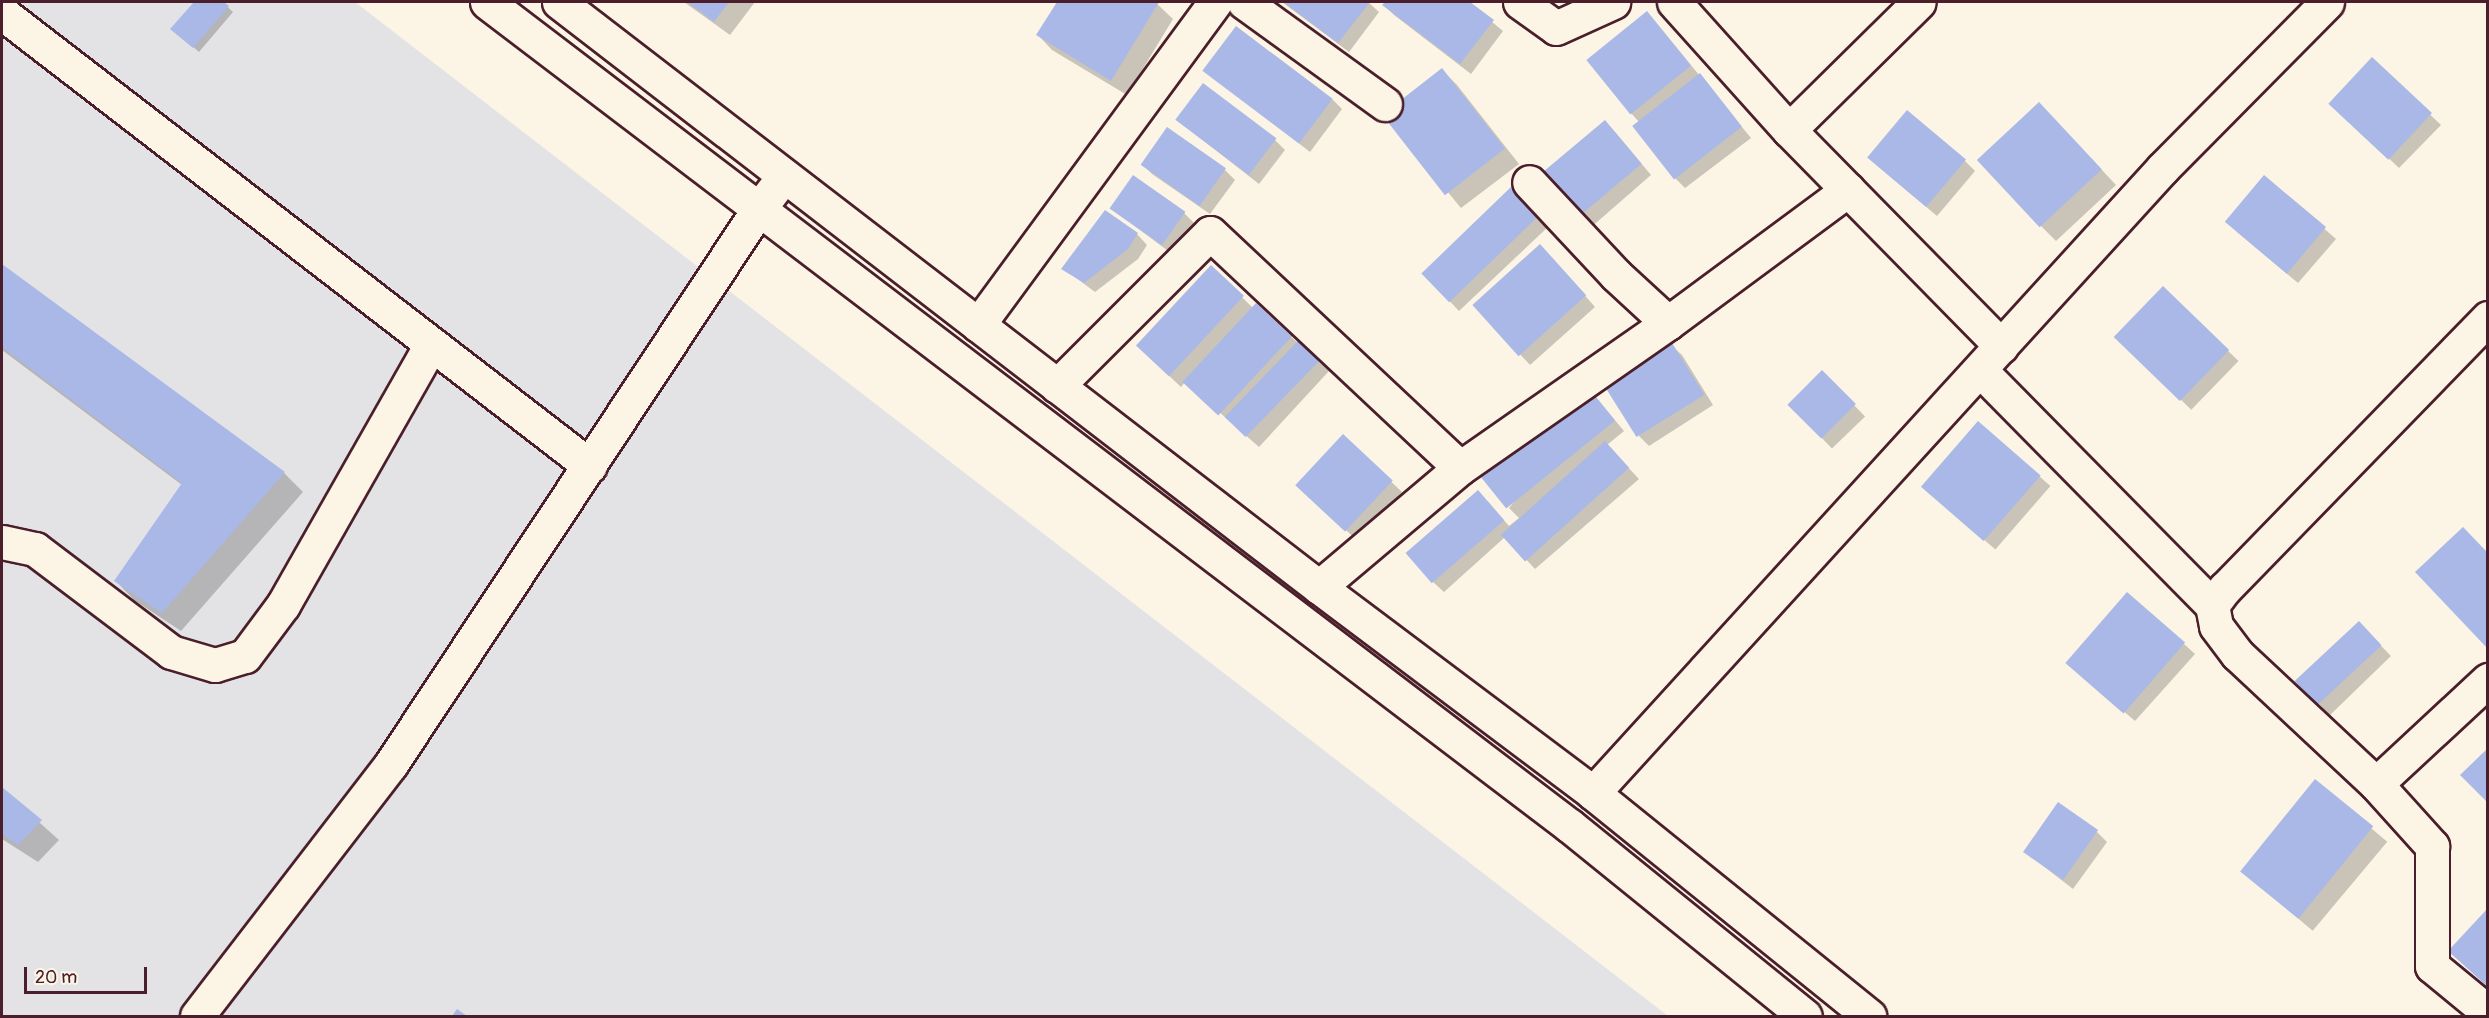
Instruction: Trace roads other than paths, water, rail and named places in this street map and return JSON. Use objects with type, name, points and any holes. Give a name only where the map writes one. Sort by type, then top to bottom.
[{"type":"main road","points":[[486,2],[1560,819],[1805,1017]]},
{"type":"main road","points":[[559,2],[1319,587],[1593,792],[1869,1017]]},
{"type":"main road","points":[[978,325],[1215,2]]},
{"type":"main road","points":[[1244,2],[1385,104]]},
{"type":"main road","points":[[1520,2],[1556,28],[1613,2]]},
{"type":"main road","points":[[1674,2],[1789,130],[1848,190],[1991,358],[2212,605],[2216,626],[2237,654],[2376,784],[2432,846],[2432,966],[2487,1012]]},
{"type":"main road","points":[[1789,130],[1919,2]]},
{"type":"main road","points":[[1593,792],[2163,168],[2325,2]]},
{"type":"main road","points":[[2,13],[590,466]]},
{"type":"main road","points":[[197,1017],[391,764],[758,210],[784,176]]},
{"type":"main road","points":[[1529,182],[1616,275],[1668,323]]},
{"type":"main road","points":[[1319,587],[1460,468],[1668,323],[1848,190]]},
{"type":"main road","points":[[1057,386],[1210,233],[1460,468]]},
{"type":"main road","points":[[2212,605],[2225,588],[2487,318]]},
{"type":"main road","points":[[2,542],[35,549],[171,652],[215,665],[246,656],[283,604],[431,344]]},
{"type":"main road","points":[[2376,784],[2487,680]]}]
